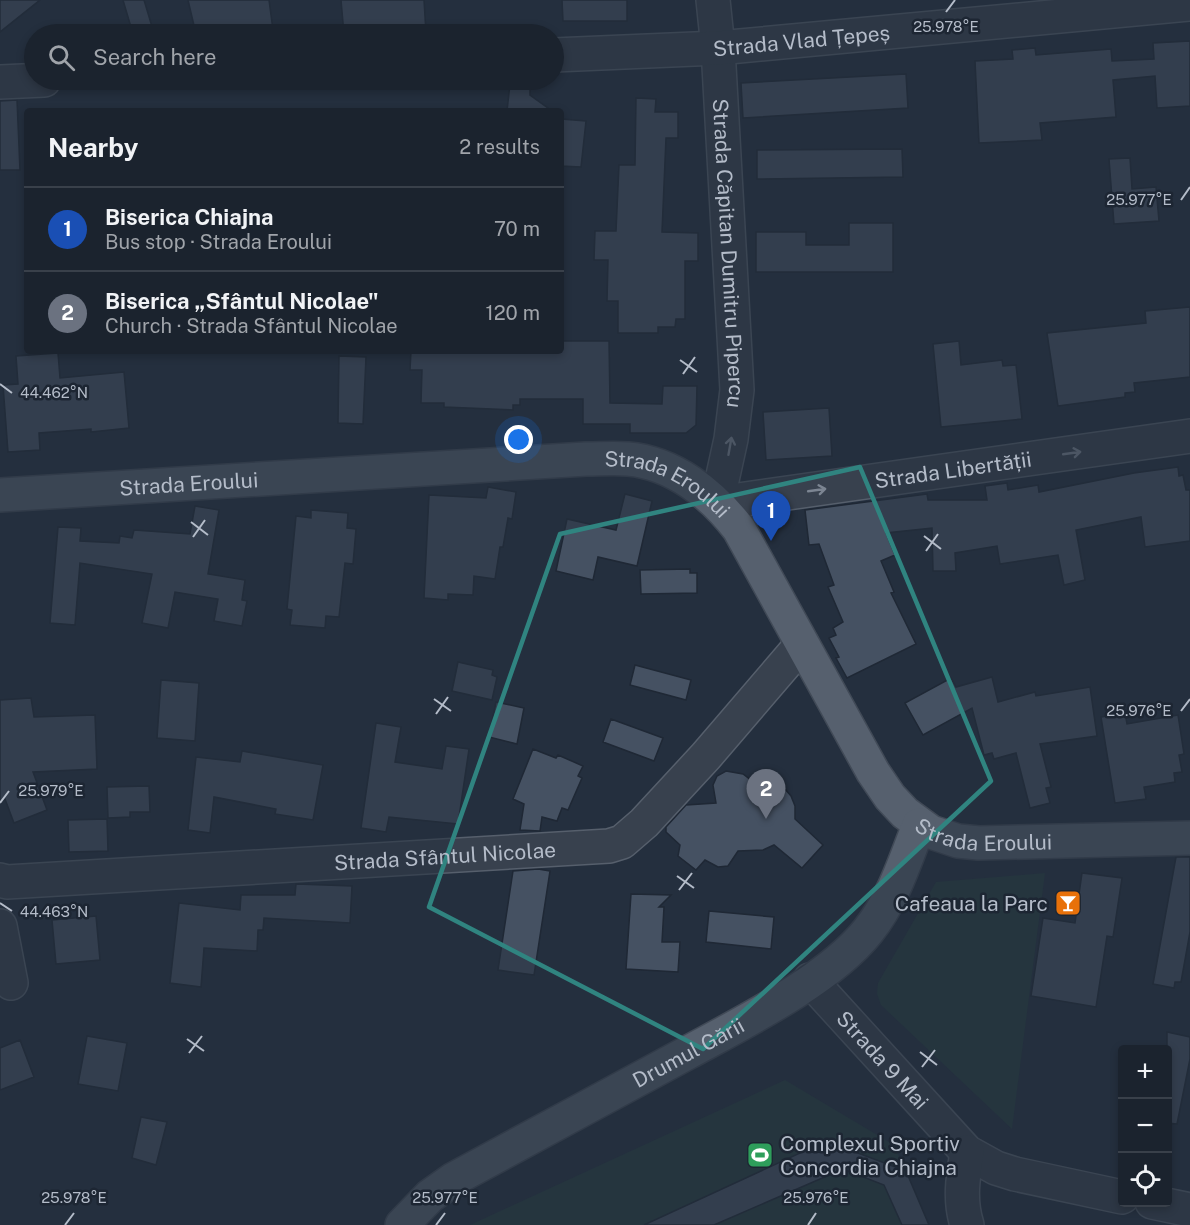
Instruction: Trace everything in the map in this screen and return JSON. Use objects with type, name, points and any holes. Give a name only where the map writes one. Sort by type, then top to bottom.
[{"type":"main road","name":"Strada Eroului","points":[[0,495],[586,459],[629,459],[657,465],[700,488],[717,503],[739,529],[873,772],[890,797],[919,825],[943,837],[979,843],[1190,838]]},
{"type":"main road","name":"Drumul Gării","points":[[402,1225],[430,1196],[454,1179],[737,1025],[810,980],[851,949],[879,916],[896,883],[919,825]]},
{"type":"street","name":"Strada Căpitan Dumitru Pipercu","points":[[713,0],[718,48],[737,390],[731,439],[717,503]]},
{"type":"street","name":"Strada Vlad Țepeș","points":[[564,56],[718,48],[1190,4]]},
{"type":"street","points":[[0,82],[24,81]]},
{"type":"street","name":"Strada Libertății","points":[[717,503],[1190,436]]},
{"type":"street","name":"Strada Sfântul Nicolae","points":[[0,880],[42,880],[609,846],[622,842],[644,823],[706,756],[802,644]]},
{"type":"street","points":[[0,927],[11,983]]},
{"type":"street","name":"Strada 9 Mai","points":[[810,980],[967,1152],[996,1168],[1015,1174],[1118,1196]]},
{"type":"street","points":[[967,1152],[962,1180],[962,1198],[967,1225]]},
{"type":"street","points":[[1172,1207],[1190,1210]]},
{"type":"highlighted area","points":[[860,467],[991,781],[703,1049],[429,907],[560,534]]},
{"type":"green space","points":[[1045,873],[1012,1129],[881,1005],[877,994],[878,983],[936,882]]},
{"type":"green space","name":"Complexul Sportiv Concordia Chiajna","points":[[785,1080],[894,1145],[929,1225],[470,1225]]},
{"type":"building","points":[[0,0],[40,0],[0,32]]},
{"type":"building","points":[[123,0],[144,0],[151,24],[130,24]]},
{"type":"building","points":[[188,0],[269,0],[272,24],[194,24]]},
{"type":"building","points":[[341,0],[424,0],[425,24],[343,24]]},
{"type":"building","points":[[562,0],[627,0],[627,21],[563,21]]},
{"type":"building","points":[[1190,41],[1190,106],[1157,108],[1155,76],[1113,80],[1116,117],[1040,123],[1042,140],[979,143],[975,61],[1013,59],[1012,50],[1035,48],[1036,55],[1111,49],[1112,61],[1154,59],[1153,43]]},
{"type":"building","points":[[906,74],[908,108],[743,118],[741,83]]},
{"type":"building","points":[[509,90],[530,90],[530,95],[548,108],[507,108]]},
{"type":"building","points":[[636,98],[656,99],[655,112],[678,112],[678,138],[666,138],[662,232],[698,233],[698,261],[685,261],[685,319],[676,319],[675,327],[658,327],[658,333],[618,333],[618,301],[607,301],[608,260],[594,260],[595,231],[616,231],[619,165],[635,165]]},
{"type":"building","points":[[17,100],[20,170],[0,170],[0,101]]},
{"type":"building","points":[[564,119],[586,121],[581,167],[564,166]]},
{"type":"building","points":[[902,149],[903,177],[757,179],[757,150]]},
{"type":"building","points":[[1130,158],[1132,189],[1156,187],[1159,221],[1114,224],[1109,159]]},
{"type":"building","points":[[849,223],[893,223],[893,272],[756,272],[756,232],[806,232],[806,245],[849,245]]},
{"type":"building","points":[[1190,307],[1190,377],[1134,383],[1135,392],[1125,393],[1125,397],[1058,406],[1047,333],[1146,323],[1145,311]]},
{"type":"building","points":[[564,341],[609,341],[610,403],[662,404],[663,386],[697,386],[696,425],[686,433],[630,433],[630,424],[583,424],[583,399],[520,399],[520,405],[513,405],[513,410],[444,407],[444,403],[421,403],[422,370],[410,370],[411,354],[564,354]]},
{"type":"building","points":[[959,341],[961,365],[1002,360],[1003,366],[1016,365],[1022,419],[941,427],[933,344]]},
{"type":"building","points":[[58,354],[60,378],[124,372],[129,428],[91,432],[91,429],[39,433],[40,450],[8,452],[3,385],[18,384],[16,356]]},
{"type":"building","points":[[339,356],[366,357],[363,424],[338,423]]},
{"type":"building","points":[[829,408],[832,456],[766,460],[763,412]]},
{"type":"building","points":[[1178,467],[1179,476],[1183,475],[1186,490],[1190,490],[1190,541],[1145,547],[1141,517],[1076,530],[1085,580],[1064,585],[1058,555],[1000,564],[997,546],[955,553],[956,571],[933,571],[932,528],[886,533],[895,555],[881,561],[894,592],[891,593],[916,644],[847,678],[836,658],[839,657],[829,638],[836,635],[833,628],[843,622],[828,587],[834,585],[819,544],[809,545],[805,510],[927,494],[928,500],[987,500],[985,486],[1007,483],[1008,490],[1038,485],[1039,492],[1134,473]]},
{"type":"building","points":[[488,487],[516,492],[512,519],[508,518],[503,547],[500,547],[495,579],[474,576],[473,595],[448,594],[448,600],[424,598],[429,495],[486,498]]},
{"type":"building","points":[[625,494],[652,501],[637,566],[598,557],[593,580],[556,571],[567,519],[616,530]]},
{"type":"building","points":[[195,506],[219,510],[208,574],[245,580],[242,600],[247,601],[242,626],[214,621],[218,599],[175,592],[168,628],[142,623],[152,574],[80,563],[75,625],[50,623],[58,527],[81,528],[80,541],[119,543],[120,536],[132,538],[134,530],[190,534]]},
{"type":"building","points":[[311,510],[348,513],[347,528],[356,529],[353,564],[345,563],[339,617],[326,616],[325,628],[290,625],[292,610],[287,609],[296,516],[311,518]]},
{"type":"building","points":[[690,569],[690,573],[697,573],[697,593],[641,594],[640,570]]},
{"type":"building","points":[[458,662],[493,670],[492,675],[497,677],[492,700],[452,691]]},
{"type":"building","points":[[635,665],[691,680],[686,700],[630,685]]},
{"type":"building","points":[[992,677],[998,702],[1035,692],[1036,696],[1090,687],[1097,736],[1040,744],[1051,787],[1046,788],[1050,803],[1030,808],[1016,753],[994,759],[992,753],[984,755],[972,708],[923,735],[905,703],[951,678],[956,687]]},
{"type":"building","points":[[161,680],[199,683],[195,741],[157,738]]},
{"type":"building","points":[[31,698],[34,717],[95,715],[97,769],[33,772],[47,810],[14,823],[5,799],[0,801],[0,700]]},
{"type":"building","points":[[496,702],[524,708],[517,744],[489,737]]},
{"type":"building","points":[[1125,713],[1127,724],[1178,715],[1184,754],[1179,755],[1182,772],[1174,773],[1175,782],[1144,787],[1146,799],[1115,803],[1101,717]]},
{"type":"building","points":[[611,719],[663,738],[654,761],[603,742]]},
{"type":"building","points":[[376,723],[401,727],[395,762],[442,769],[446,746],[469,749],[458,824],[389,817],[386,832],[361,828]]},
{"type":"building","points":[[533,749],[556,758],[558,755],[583,766],[578,776],[582,778],[568,810],[562,808],[557,821],[542,817],[540,831],[520,830],[524,804],[513,799]]},
{"type":"building","points":[[242,751],[323,765],[313,820],[275,814],[276,809],[214,797],[210,833],[188,830],[196,757],[240,762]]},
{"type":"building","points":[[726,771],[743,774],[760,787],[785,789],[791,796],[795,806],[795,819],[823,845],[802,868],[774,845],[763,850],[738,851],[728,866],[718,867],[705,860],[696,870],[678,856],[680,845],[666,832],[666,827],[686,805],[716,803],[713,785],[717,776]]},
{"type":"building","points":[[149,786],[150,812],[130,812],[130,817],[108,818],[107,787]]},
{"type":"building","points":[[107,819],[108,851],[69,852],[68,820]]},
{"type":"building","points":[[1176,857],[1190,857],[1190,932],[1181,982],[1175,982],[1174,988],[1153,984]]},
{"type":"building","points":[[538,869],[550,871],[534,975],[498,970],[513,871]]},
{"type":"building","points":[[1082,873],[1122,878],[1113,937],[1107,936],[1096,1007],[1031,996],[1043,918],[1075,923]]},
{"type":"building","points":[[296,884],[352,886],[350,923],[264,918],[263,930],[258,930],[257,951],[204,948],[201,987],[170,983],[179,903],[240,910],[241,895],[295,895]]},
{"type":"building","points":[[631,894],[671,895],[659,907],[664,907],[662,942],[680,942],[678,972],[626,969]]},
{"type":"building","points":[[709,911],[774,917],[771,949],[706,942]]},
{"type":"building","points":[[96,916],[100,960],[56,964],[52,920]]},
{"type":"building","points":[[1167,1032],[1190,1037],[1190,1059],[1177,1124],[1172,1124],[1172,1045],[1167,1045]]},
{"type":"building","points":[[87,1036],[127,1043],[118,1091],[78,1084]]},
{"type":"building","points":[[20,1040],[34,1077],[0,1090],[0,1048]]},
{"type":"building","points":[[141,1117],[167,1122],[156,1165],[132,1158]]},
{"type":"building","points":[[826,1141],[906,1171],[929,1225],[902,1225],[884,1185],[843,1169],[714,1225],[644,1225]]},
{"type":"place","name":"Biserica Chiajna","points":[[771,541]]},
{"type":"place","name":"Biserica „Sfântul Nicolae\"","points":[[766,819]]},
{"type":"place","name":"Cafeaua la Parc","points":[[1068,903]]},
{"type":"place","name":"Complexul Sportiv Concordia Chiajna","points":[[760,1155]]}]
